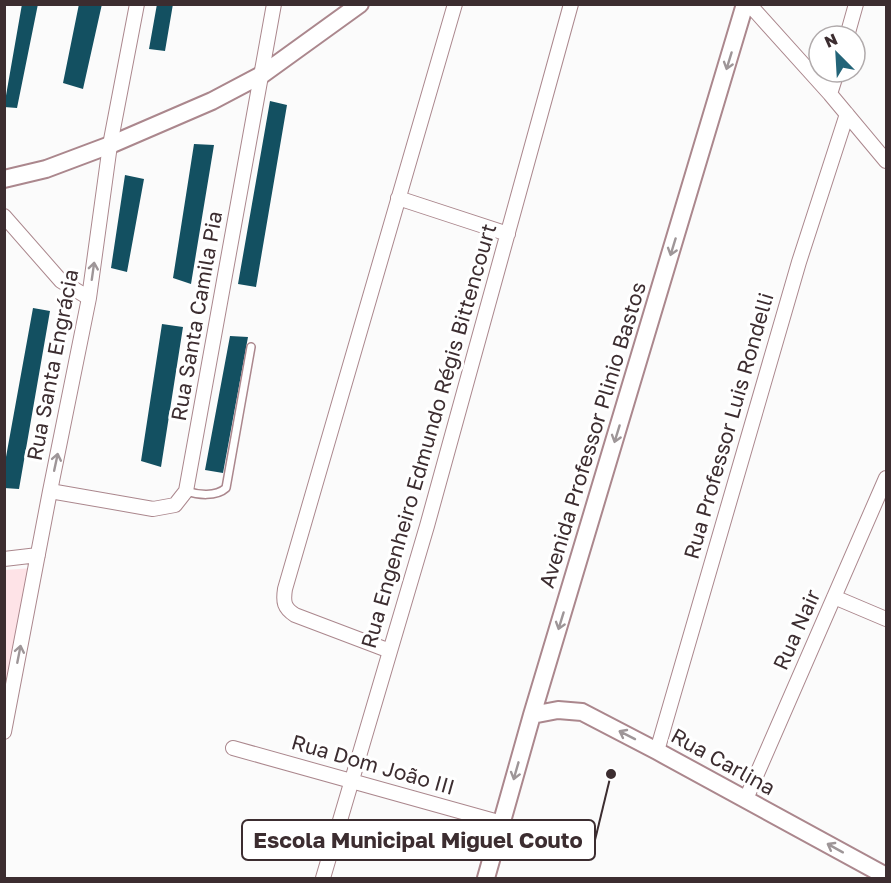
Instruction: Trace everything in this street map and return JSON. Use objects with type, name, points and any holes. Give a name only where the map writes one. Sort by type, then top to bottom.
[{"type":"street","name":"Rua Santa Engrácia","points":[[4,732],[89,298],[110,145],[137,4]]},
{"type":"street","name":"Rua Santa Camila Pia","points":[[186,490],[274,4]]},
{"type":"street","points":[[4,179],[46,169],[167,122],[263,74],[360,4]]},
{"type":"street","points":[[390,651],[295,615],[287,610],[283,601],[455,4]]},
{"type":"street","name":"Rua Engenheiro Edmundo Régis Bittencourt","points":[[323,879],[390,651],[572,4]]},
{"type":"street","points":[[747,4],[830,94],[886,161]]},
{"type":"street","name":"Avenida Professor Plinio Bastos","points":[[486,879],[532,715],[747,4]]},
{"type":"street","points":[[850,24],[856,4]]},
{"type":"street","points":[[830,94],[833,84]]},
{"type":"street","name":"Rua Professor Luis Rondelli","points":[[657,751],[792,284],[847,114]]},
{"type":"street","points":[[399,198],[507,234]]},
{"type":"street","points":[[4,216],[61,281],[89,298]]},
{"type":"street","name":"Rua Nair","points":[[746,799],[886,478]]},
{"type":"street","points":[[50,491],[153,509],[175,505],[186,490]]},
{"type":"street","points":[[4,559],[38,555]]},
{"type":"street","points":[[834,597],[886,619]]},
{"type":"street","name":"Rua Carlina","points":[[532,715],[558,710],[582,712],[886,876]]},
{"type":"street","name":"Rua Dom João III","points":[[233,748],[502,823]]},
{"type":"lane","points":[[186,490],[195,494],[215,494],[226,488],[251,347]]},
{"type":"shaded area","points":[[33,568],[5,706],[5,570]]},
{"type":"building","points":[[22,4],[38,4],[17,108],[4,107]]},
{"type":"building","points":[[79,4],[102,4],[83,89],[63,83]]},
{"type":"building","points":[[157,4],[173,4],[165,51],[149,49]]},
{"type":"building","points":[[270,101],[287,105],[256,287],[238,284]]},
{"type":"building","points":[[194,144],[214,145],[191,284],[173,278]]},
{"type":"building","points":[[125,175],[144,179],[127,272],[111,268]]},
{"type":"building","points":[[33,308],[50,311],[19,489],[4,488],[4,468]]},
{"type":"building","points":[[162,324],[183,327],[161,467],[141,461]]},
{"type":"building","points":[[230,336],[248,337],[223,473],[205,470]]},
{"type":"place","name":"Escola Municipal Miguel Couto","points":[[611,774]]}]
